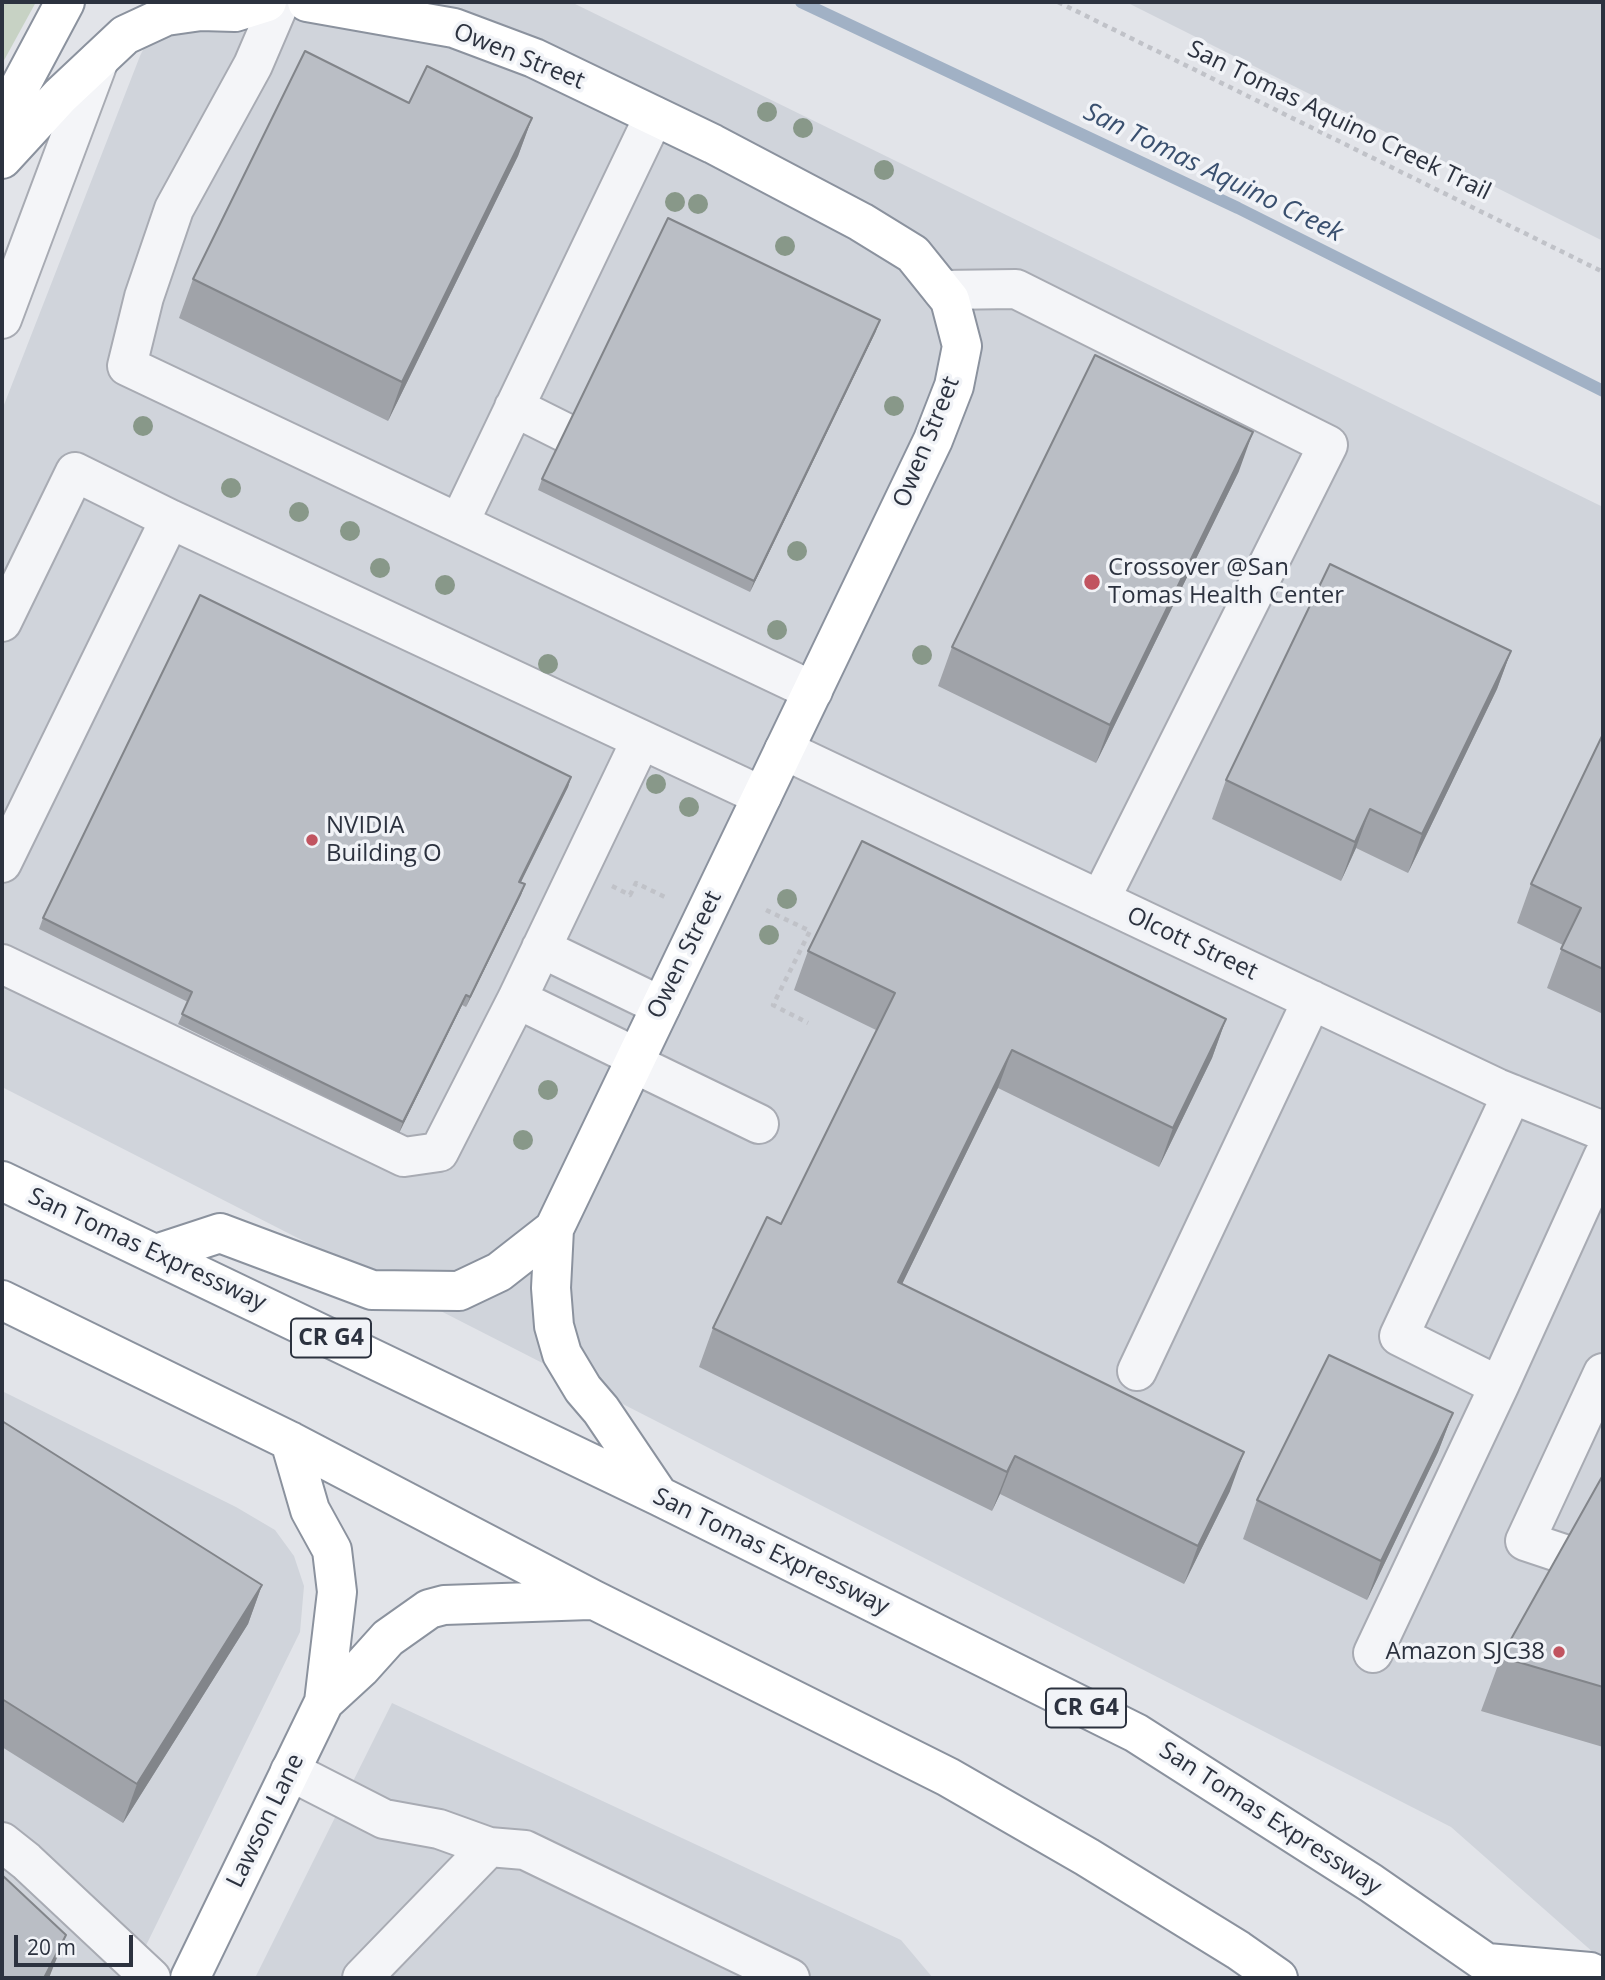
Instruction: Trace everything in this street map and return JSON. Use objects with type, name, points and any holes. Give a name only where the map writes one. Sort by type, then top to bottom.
[{"type":"highway","points":[[2,121],[65,2]]},
{"type":"highway","points":[[2,159],[60,96],[125,35],[166,16],[201,11],[235,12],[267,2]]},
{"type":"highway","name":"Owen Street","points":[[307,2],[454,28],[534,58],[713,144],[913,254],[950,300],[962,346],[954,386],[933,440],[554,1229]]},
{"type":"highway","name":"San Tomas Expressway","points":[[2,1181],[659,1496],[1136,1733],[1371,1883],[1498,1971]]},
{"type":"highway","points":[[156,1254],[220,1233],[372,1290],[459,1291],[499,1272],[554,1229]]},
{"type":"highway","points":[[554,1229],[551,1288],[554,1326],[562,1354],[583,1389],[601,1410],[659,1496]]},
{"type":"highway","points":[[2,1300],[290,1441],[593,1599],[948,1777],[1021,1817],[1238,1950],[1278,1978]]},
{"type":"highway","points":[[290,1441],[310,1510],[332,1550],[337,1584],[324,1702]]},
{"type":"highway","points":[[324,1702],[361,1668],[388,1638],[429,1609],[444,1605],[593,1599]]},
{"type":"highway","name":"Lawson Lane","points":[[190,1978],[324,1702]]},
{"type":"highway","points":[[1498,1971],[1590,1972],[1603,1978]]},
{"type":"street","points":[[280,2],[253,65],[174,209],[144,297],[127,366],[813,691]]},
{"type":"street","points":[[2,319],[99,60]]},
{"type":"street","points":[[459,523],[654,116]]},
{"type":"street","points":[[942,290],[1016,289],[1328,445],[1100,900]]},
{"type":"street","points":[[514,407],[566,433]]},
{"type":"street","points":[[2,622],[75,472],[762,796]]},
{"type":"street","points":[[2,863],[170,519]]},
{"type":"street","points":[[2,964],[404,1157],[439,1152],[517,999],[641,740]]},
{"type":"street","name":"Olcott Street","points":[[784,750],[1512,1094],[1603,1131]]},
{"type":"street","points":[[541,948],[661,1006]]},
{"type":"street","points":[[517,999],[760,1124]]},
{"type":"street","points":[[1136,1371],[1312,1000]]},
{"type":"street","points":[[1499,1386],[1399,1336],[1512,1094]]},
{"type":"street","points":[[1373,1653],[1603,1157]]},
{"type":"street","points":[[1570,1556],[1525,1541],[1603,1373]]},
{"type":"street","points":[[290,1771],[384,1819],[439,1829],[489,1847],[525,1850],[790,1978]]},
{"type":"street","points":[[2,1842],[152,1978]]},
{"type":"street","points":[[362,1978],[489,1847]]},
{"type":"path","name":"San Tomas Aquino Creek Trail","points":[[1058,2],[1603,272]]},
{"type":"path","points":[[766,910],[810,931],[773,1005],[808,1023]]},
{"type":"shaded area","points":[[166,2],[571,2],[1603,507],[1603,1961],[1451,1827],[2,1087],[2,410],[140,56]]},
{"type":"shaded area","points":[[1126,2],[1603,2],[1603,241]]},
{"type":"shaded area","points":[[2,1391],[236,1507],[275,1530],[294,1556],[304,1586],[300,1632],[130,1978],[2,1978]]},
{"type":"shaded area","points":[[392,1703],[901,1940],[933,1978],[255,1978]]},
{"type":"green space","points":[[2,2],[36,2],[2,64]]},
{"type":"building","points":[[305,51],[409,103],[427,66],[532,118],[402,382],[193,279]]},
{"type":"building","points":[[668,218],[880,320],[754,581],[542,479]]},
{"type":"building","points":[[1095,355],[1253,432],[1110,725],[952,647]]},
{"type":"building","points":[[1330,564],[1511,651],[1422,834],[1370,809],[1355,842],[1226,780]]},
{"type":"building","name":"NVIDIA Building O","points":[[200,595],[571,777],[519,882],[525,884],[470,997],[466,995],[403,1122],[182,1014],[192,992],[43,918]]},
{"type":"building","points":[[1603,734],[1603,969],[1561,949],[1581,908],[1531,884]]},
{"type":"building","points":[[862,841],[1226,1019],[1173,1128],[1012,1050],[898,1282],[1244,1452],[1198,1546],[1015,1456],[1007,1472],[713,1328],[767,1217],[781,1224],[895,993],[808,951]]},
{"type":"building","points":[[1329,1355],[1453,1413],[1381,1561],[1257,1500]]},
{"type":"building","points":[[2,1421],[262,1585],[137,1784],[2,1699]]},
{"type":"building","points":[[1603,1475],[1603,1687],[1501,1657]]},
{"type":"building","points":[[2,1875],[66,1935],[44,1978],[2,1978]]},
{"type":"waterway","name":"San Tomas Aquino Creek","points":[[801,2],[1238,208],[1603,391]]},
{"type":"place","name":"Crossover @San Tomas Health Center","points":[[1092,582]]},
{"type":"place","name":"NVIDIA Building O","points":[[312,840]]},
{"type":"place","name":"Amazon SJC38","points":[[1559,1652]]}]
